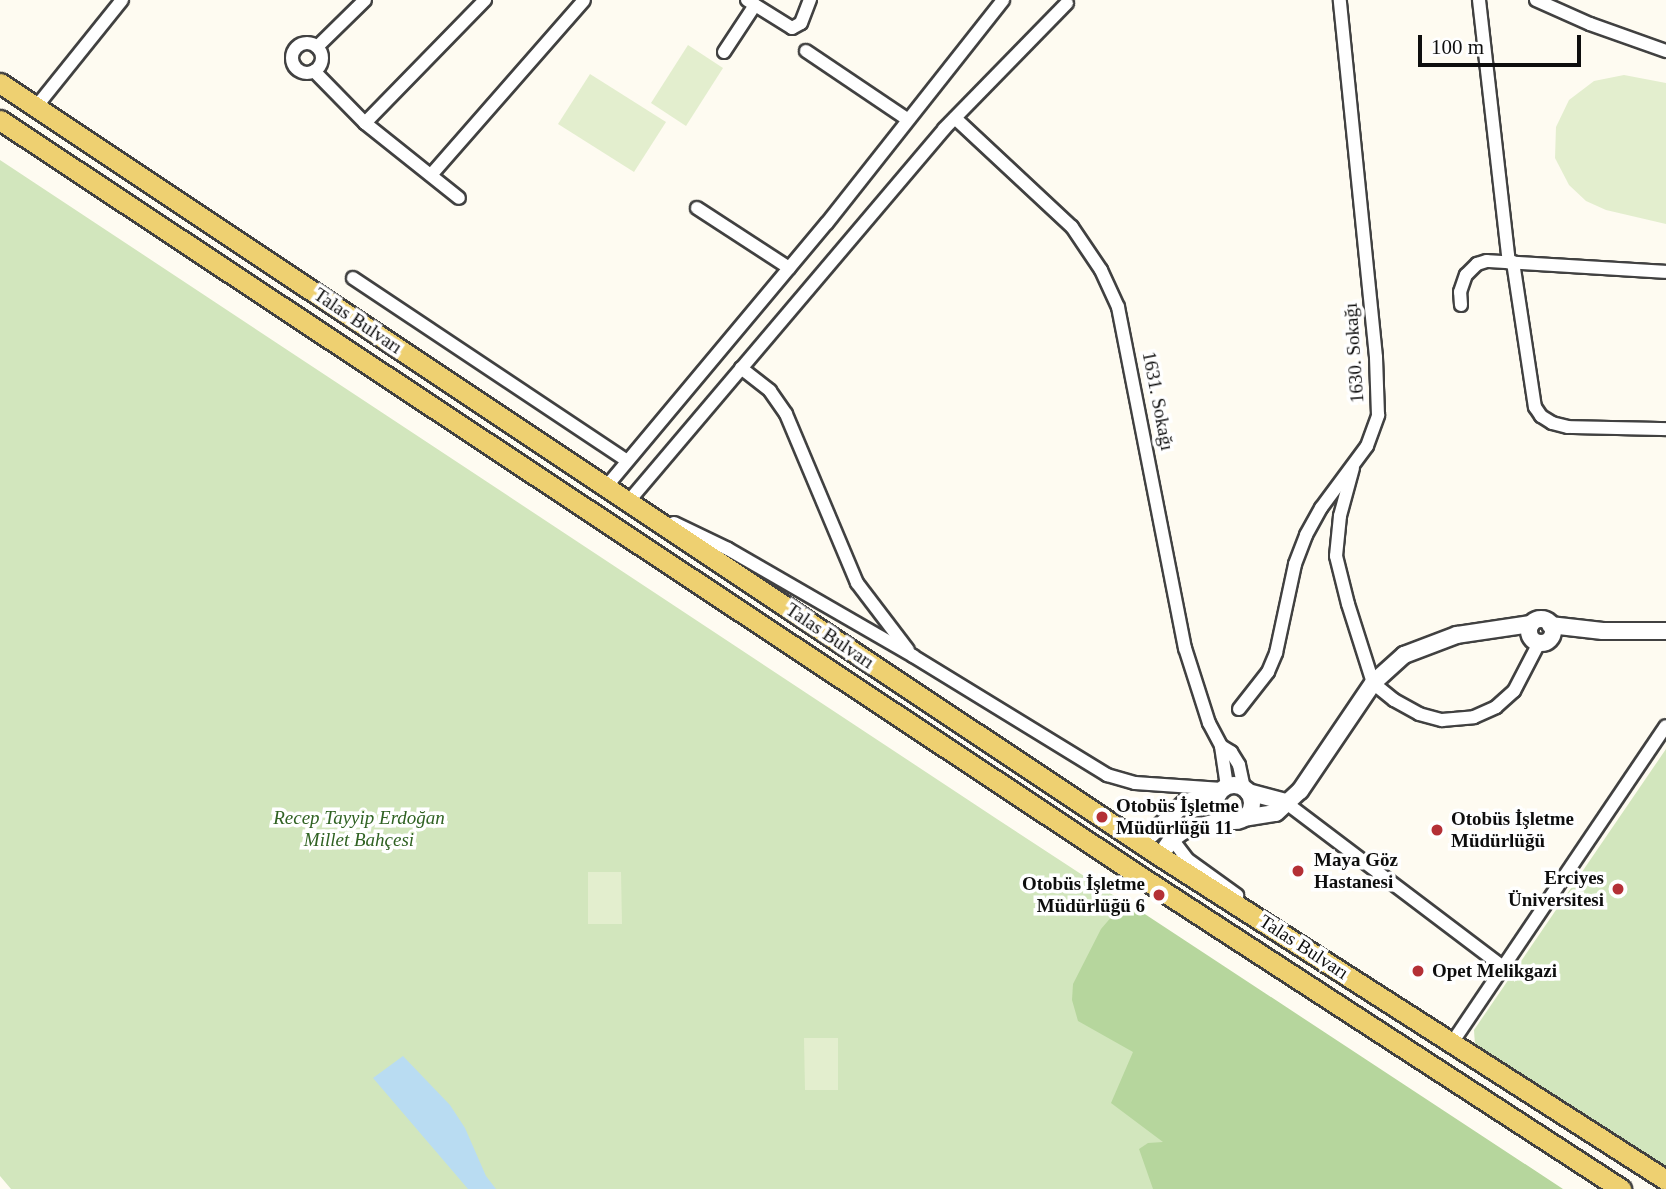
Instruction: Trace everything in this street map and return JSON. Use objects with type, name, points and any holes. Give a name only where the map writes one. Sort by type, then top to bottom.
[{"type":"main road","name":"Talas Bulvarı","points":[[0,83],[1160,856],[1666,1180]]},
{"type":"main road","name":"Talas Bulvarı","points":[[0,120],[1123,865],[1621,1189]]},
{"type":"main road","points":[[0,135],[1151,897],[1600,1189]]},
{"type":"street","points":[[36,107],[122,0]]},
{"type":"street","points":[[317,47],[365,0]]},
{"type":"street","points":[[365,123],[485,0]]},
{"type":"street","points":[[431,176],[584,0]]},
{"type":"street","points":[[724,52],[751,3],[792,28],[801,23],[810,0]]},
{"type":"street","points":[[606,487],[789,268],[1003,0]]},
{"type":"street","name":"1630. Sokağı","points":[[1239,709],[1268,672],[1276,653],[1295,564],[1306,535],[1321,508],[1372,436],[1379,404],[1340,0]]},
{"type":"street","points":[[1479,0],[1511,262],[1535,408],[1552,423],[1568,426],[1666,429]]},
{"type":"street","points":[[1536,0],[1590,24],[1666,51]]},
{"type":"street","points":[[1067,3],[955,118],[628,502],[728,549],[913,656],[1094,768],[1135,783],[1246,790],[1285,802],[1503,967]]},
{"type":"street","points":[[317,47],[303,44],[292,54],[293,64],[299,71],[314,71],[365,123],[459,198]]},
{"type":"street","points":[[314,71],[322,60],[317,47]]},
{"type":"street","points":[[806,51],[907,119]]},
{"type":"street","name":"1631. Sokağı","points":[[955,118],[1061,215],[1091,253],[1111,288],[1125,327],[1185,648],[1209,723],[1222,746],[1231,752],[1239,765],[1246,790]]},
{"type":"street","points":[[697,208],[789,268]]},
{"type":"street","points":[[1461,304],[1461,286],[1473,266],[1487,261],[1666,272]]},
{"type":"street","points":[[352,278],[627,461]]},
{"type":"street","points":[[741,369],[770,391],[786,414],[857,583],[913,656]]},
{"type":"street","points":[[1354,464],[1340,516],[1336,556],[1373,683],[1394,700],[1419,714],[1442,720],[1474,717],[1496,707],[1514,691],[1540,633]]},
{"type":"street","points":[[1160,856],[1172,839],[1189,829],[1235,818],[1269,816],[1282,808],[1285,802],[1305,785],[1373,683],[1390,666],[1422,646],[1457,635],[1487,632],[1666,631]]},
{"type":"street","points":[[1452,1043],[1666,726]]},
{"type":"street","name":"1631. Sokağı","points":[[1222,746],[1222,790]]},
{"type":"street","points":[[1164,786],[1178,808]]},
{"type":"street","points":[[1142,843],[1178,808],[1196,797],[1222,790]]},
{"type":"street","points":[[1222,790],[1216,806],[1235,818]]},
{"type":"street","points":[[1235,818],[1251,803],[1246,790]]},
{"type":"street","points":[[1172,839],[1187,859],[1303,947]]},
{"type":"green space","points":[[688,45],[723,68],[686,126],[651,103]]},
{"type":"green space","points":[[590,74],[666,122],[634,172],[558,124]]},
{"type":"green space","points":[[1624,75],[1666,83],[1666,224],[1606,210],[1586,201],[1569,185],[1555,158],[1556,127],[1569,100],[1594,81]]},
{"type":"green space","name":"Recep Tayyip Erdoğan Millet Bahçesi","points":[[0,160],[1562,1189],[11,1189],[0,1176]]},
{"type":"green space","name":"Erciyes Üniversitesi","points":[[1666,749],[1666,1170],[1475,1045],[1474,1030]]},
{"type":"green space","points":[[588,872],[621,872],[622,924],[588,924]]},
{"type":"green space","points":[[1125,901],[1563,1189],[1153,1189],[1139,1149],[1148,1143],[1163,1142],[1111,1103],[1133,1052],[1078,1021],[1072,1000],[1073,984],[1101,929]]},
{"type":"green space","points":[[804,1038],[838,1038],[838,1090],[805,1090]]},
{"type":"water","points":[[403,1056],[450,1105],[465,1128],[486,1176],[496,1189],[468,1189],[373,1078]]},
{"type":"place","name":"Otobüs İşletme Müdürlüğü 11","points":[[1102,817]]},
{"type":"place","name":"Otobüs İşletme Müdürlüğü","points":[[1437,830]]},
{"type":"place","name":"Maya Göz Hastanesi","points":[[1298,871]]},
{"type":"place","name":"Erciyes Üniversitesi","points":[[1618,889]]},
{"type":"place","name":"Otobüs İşletme Müdürlüğü 6","points":[[1159,895]]},
{"type":"place","name":"Opet Melikgazi","points":[[1418,971]]}]
